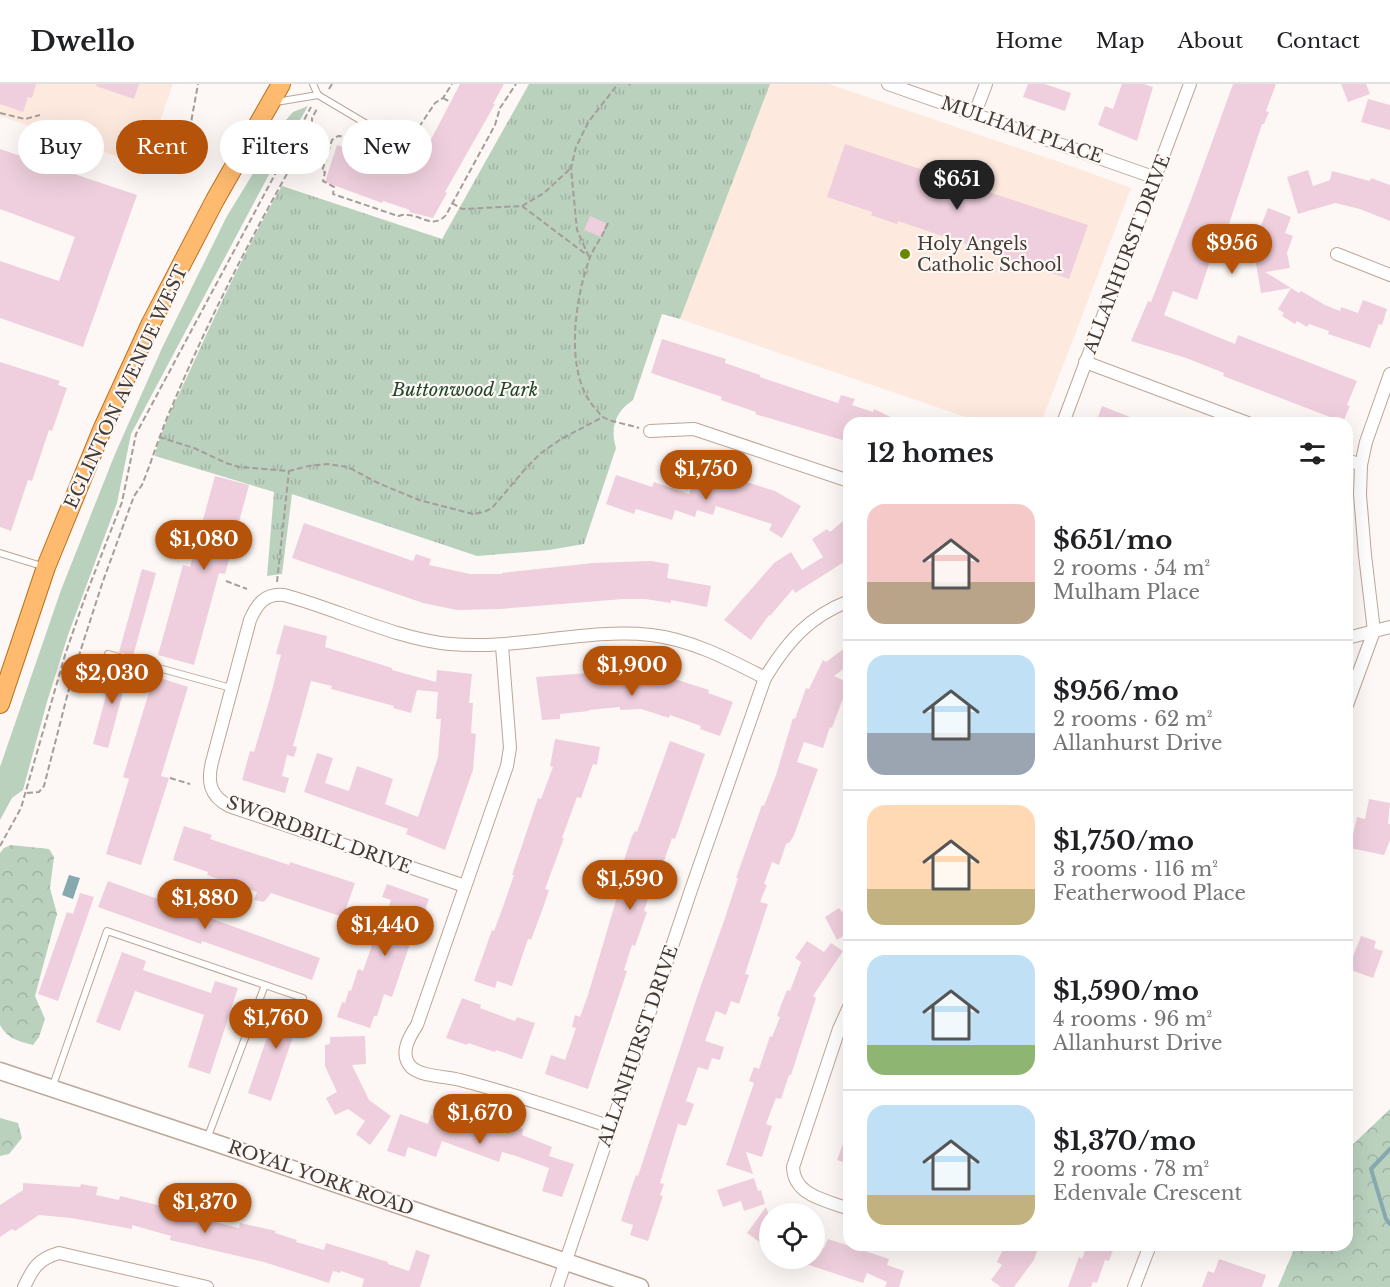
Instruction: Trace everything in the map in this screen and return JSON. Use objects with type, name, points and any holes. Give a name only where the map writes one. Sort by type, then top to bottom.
[{"type":"main road","name":"EGLINTON AVENUE WEST","points":[[0,704],[4,679],[46,567],[102,430],[151,323],[226,178],[281,84]]},
{"type":"main road","name":"ROYAL YORK ROAD","points":[[0,1071],[640,1287]]},
{"type":"street","name":"MULHAM PLACE","points":[[888,84],[1156,178]]},
{"type":"street","points":[[975,113],[986,84]]},
{"type":"street","name":"ALLANHURST DRIVE","points":[[1065,417],[1190,84]]},
{"type":"street","points":[[1336,254],[1390,275]]},
{"type":"street","points":[[1085,362],[1232,417]]},
{"type":"street","points":[[1353,689],[1374,631],[1360,495],[1361,465],[1366,442],[1390,374]]},
{"type":"street","points":[[650,431],[694,429],[843,479]]},
{"type":"street","points":[[1353,462],[1361,465]]},
{"type":"street","points":[[276,594],[295,598],[392,630],[433,641],[460,645],[502,646],[596,636],[654,635],[713,654],[765,678]]},
{"type":"street","name":"SWORDBILL DRIVE","points":[[276,594],[261,600],[250,620],[209,772],[212,791],[219,800],[246,812],[465,886]]},
{"type":"street","name":"ALLANHURST DRIVE","points":[[557,1287],[765,678],[782,651],[801,631],[818,616],[843,604]]},
{"type":"street","points":[[1353,636],[1390,627]]},
{"type":"street","points":[[502,646],[510,748],[507,766],[417,1025],[405,1047],[406,1057],[410,1066],[423,1073],[448,1076],[507,1092],[611,1127]]},
{"type":"street","points":[[843,1020],[793,1167],[798,1186],[807,1193],[843,1207]]},
{"type":"street","points":[[1134,1287],[1148,1251]]},
{"type":"street","points":[[24,1287],[42,1258],[59,1253],[207,1287]]},
{"type":"lane","points":[[313,84],[318,96],[358,120]]},
{"type":"lane","points":[[270,102],[318,96]]},
{"type":"lane","points":[[0,553],[46,567]]},
{"type":"lane","points":[[108,654],[231,688]]},
{"type":"lane","points":[[52,1089],[107,931],[303,998]]},
{"type":"lane","points":[[207,1140],[265,985]]},
{"type":"path","points":[[191,120],[198,84]]},
{"type":"path","points":[[342,136],[332,140],[322,171],[325,172],[323,181],[334,187],[333,194],[398,216],[409,214],[433,222],[443,218],[453,203],[495,125],[500,108],[516,84]]},
{"type":"path","points":[[589,257],[577,230],[571,168],[576,147],[589,121],[618,84]]},
{"type":"path","points":[[0,846],[27,793],[69,644],[122,502],[136,434],[318,96]]},
{"type":"path","points":[[443,98],[450,102]]},
{"type":"path","points":[[0,113],[25,119],[40,115]]},
{"type":"path","points":[[453,203],[462,209],[522,206],[544,193],[571,168]]},
{"type":"path","points":[[27,793],[39,792],[44,786],[62,710],[102,585],[134,496],[142,485],[159,437],[231,278],[287,174]]},
{"type":"path","points":[[522,206],[589,257]]},
{"type":"path","points":[[608,223],[602,238],[589,257],[580,292],[575,333],[578,375],[587,398],[603,417],[650,431]]},
{"type":"path","points":[[159,437],[194,448],[238,467],[289,471],[308,466],[336,464],[348,467],[378,483],[419,500],[473,514],[492,508],[541,453],[561,439],[603,417]]},
{"type":"path","points":[[276,594],[289,471]]},
{"type":"path","points":[[226,581],[246,589]]},
{"type":"path","points":[[170,778],[190,784]]},
{"type":"shaded area","points":[[0,84],[173,84],[160,120],[116,120],[116,156],[104,152],[104,120],[18,120],[18,122],[0,116]]},
{"type":"shaded area","name":"Holy Angels Catholic School","points":[[770,84],[829,84],[1131,188],[1043,417],[966,417],[680,319]]},
{"type":"green space","name":"Buttonwood Park","points":[[529,84],[770,84],[680,319],[662,314],[633,400],[618,415],[614,427],[616,448],[584,544],[549,550],[477,556],[292,494],[282,574],[267,576],[274,492],[155,456],[171,410],[258,230],[282,186],[442,239]]},
{"type":"green space","points":[[308,106],[300,120],[286,120],[293,112]]},
{"type":"green space","points":[[253,174],[269,174],[131,434],[117,503],[68,635],[23,790],[12,798],[0,820],[0,767],[61,590],[115,454],[162,348],[227,216]]},
{"type":"green space","points":[[11,845],[49,849],[54,857],[50,888],[57,914],[35,996],[45,1019],[39,1037],[33,1045],[18,1041],[0,1025],[0,853]]},
{"type":"green space","points":[[1390,1109],[1390,1287],[1278,1287],[1293,1251],[1353,1251],[1353,1144]]},
{"type":"green space","points":[[0,1118],[18,1123],[22,1138],[9,1154],[0,1156]]},
{"type":"water","points":[[69,875],[80,878],[73,899],[62,895]]},
{"type":"building","points":[[0,84],[36,84],[32,98],[28,97],[23,112],[0,104]]},
{"type":"building","points":[[97,84],[139,84],[134,99],[96,86]]},
{"type":"building","points":[[460,84],[504,84],[433,218],[409,212],[410,210],[383,201],[382,203],[325,182],[328,174],[330,174],[337,145],[342,146],[342,174],[432,174],[432,138]]},
{"type":"building","points":[[1028,84],[1045,84],[1071,93],[1065,111],[1023,97]]},
{"type":"building","points":[[1122,84],[1144,84],[1153,87],[1137,141],[1098,125],[1105,106],[1113,109]]},
{"type":"building","points":[[1233,84],[1276,84],[1266,111],[1269,112],[1262,124],[1230,221],[1223,240],[1219,238],[1214,249],[1197,300],[1173,291],[1164,315],[1235,344],[1238,335],[1357,381],[1347,405],[1350,406],[1345,417],[1330,417],[1223,376],[1224,373],[1186,358],[1131,341],[1148,301],[1151,302]]},
{"type":"building","points":[[1341,84],[1366,84],[1370,94],[1348,102]]},
{"type":"building","points":[[1368,99],[1390,105],[1390,130],[1361,122]]},
{"type":"building","points":[[845,144],[1088,225],[1069,279],[898,221],[897,224],[871,215],[872,212],[827,197]]},
{"type":"building","points":[[0,149],[18,155],[18,174],[74,174],[137,195],[83,347],[0,318],[0,261],[59,281],[75,237],[0,209]]},
{"type":"building","points":[[1308,170],[1313,186],[1330,180],[1332,171],[1370,181],[1371,178],[1390,185],[1390,221],[1360,209],[1335,203],[1298,214],[1287,177]]},
{"type":"building","points":[[1268,208],[1291,217],[1285,233],[1293,236],[1287,253],[1290,268],[1265,272],[1291,288],[1261,293],[1253,246]]},
{"type":"building","points":[[590,216],[606,223],[601,237],[584,230]]},
{"type":"building","points":[[1291,288],[1340,311],[1341,307],[1358,313],[1363,300],[1387,309],[1382,325],[1379,324],[1370,348],[1328,334],[1329,331],[1309,324],[1307,327],[1297,321],[1295,324],[1282,316],[1284,313],[1278,309]]},
{"type":"building","points":[[662,339],[726,359],[725,363],[760,375],[760,377],[838,403],[841,395],[855,399],[852,405],[873,412],[874,409],[891,417],[843,417],[843,440],[755,414],[756,412],[721,400],[722,397],[651,373]]},
{"type":"building","points":[[0,362],[60,381],[58,385],[67,388],[52,431],[49,430],[32,481],[28,480],[11,531],[0,527]]},
{"type":"building","points":[[1102,406],[1130,417],[1098,417]]},
{"type":"building","points":[[616,475],[652,487],[654,482],[689,494],[695,477],[730,488],[733,478],[775,491],[801,506],[782,538],[769,530],[772,524],[716,506],[713,515],[697,510],[695,517],[675,510],[672,520],[636,509],[634,514],[606,504]]},
{"type":"building","points":[[215,476],[249,485],[225,574],[219,573],[194,665],[158,655],[183,565],[190,567]]},
{"type":"building","points":[[843,521],[843,563],[795,593],[793,589],[769,615],[751,640],[724,620],[774,563],[791,552],[802,570],[823,557],[812,539],[827,529],[830,532]]},
{"type":"building","points":[[304,523],[413,561],[416,554],[431,559],[429,565],[470,574],[502,574],[593,563],[651,561],[669,564],[667,578],[711,586],[707,607],[671,600],[671,603],[624,599],[500,609],[457,610],[423,603],[292,558]]},
{"type":"building","points":[[142,569],[156,573],[133,656],[119,652]]},
{"type":"building","points":[[284,625],[327,636],[325,647],[436,682],[437,670],[472,674],[469,703],[473,703],[471,733],[476,734],[473,770],[445,850],[406,834],[408,829],[304,792],[317,753],[333,758],[325,783],[349,791],[357,766],[393,779],[385,804],[418,817],[438,757],[441,719],[436,719],[438,692],[417,690],[411,713],[311,681],[293,746],[297,747],[294,757],[287,755],[282,776],[289,778],[285,793],[242,780],[250,751],[254,752],[270,698],[281,655],[276,654]]},
{"type":"building","points":[[843,649],[843,669],[834,676],[843,680],[843,699],[823,748],[804,742],[797,762],[818,769],[794,835],[786,844],[779,865],[772,862],[764,884],[767,885],[760,902],[768,904],[745,974],[749,975],[739,1004],[731,1001],[726,1015],[716,1011],[705,1041],[724,1047],[720,1060],[712,1058],[708,1070],[698,1067],[686,1101],[694,1104],[686,1126],[678,1124],[660,1183],[664,1184],[660,1195],[663,1196],[648,1241],[630,1235],[633,1225],[621,1221],[725,918],[738,878],[736,878],[762,805],[764,806],[776,775],[793,718],[795,719],[806,688],[809,689],[823,660],[826,662]]},
{"type":"building","points":[[115,662],[130,666],[108,748],[93,744]]},
{"type":"building","points":[[614,671],[614,673],[650,671],[709,690],[708,693],[733,702],[720,736],[700,729],[701,726],[670,715],[669,718],[641,709],[620,710],[620,707],[560,714],[560,719],[542,720],[536,677]]},
{"type":"building","points":[[154,676],[188,687],[161,776],[169,778],[141,865],[106,854],[129,779],[123,777]]},
{"type":"building","points":[[555,739],[600,747],[597,765],[593,764],[581,798],[577,797],[545,889],[549,890],[543,908],[531,940],[528,939],[512,986],[497,981],[495,988],[474,981],[504,904],[538,798],[541,799],[553,767],[550,766]]},
{"type":"building","points":[[670,741],[705,754],[675,839],[672,838],[656,884],[653,883],[644,911],[647,912],[635,946],[632,945],[624,970],[627,971],[588,1089],[545,1074],[551,1055],[565,1060],[576,1028],[572,1027],[575,1015],[580,1017],[588,995],[620,887],[616,885],[632,836],[635,831],[637,832]]},
{"type":"building","points":[[1369,799],[1390,803],[1388,824],[1390,824],[1390,840],[1384,855],[1353,849],[1357,817],[1365,819]]},
{"type":"building","points":[[184,826],[212,835],[210,839],[289,865],[290,862],[355,883],[343,917],[271,893],[264,902],[254,900],[257,892],[207,875],[208,872],[173,860]]},
{"type":"building","points":[[108,881],[320,958],[312,980],[98,907]]},
{"type":"building","points":[[387,884],[429,899],[419,927],[416,926],[392,997],[384,994],[377,1016],[374,1016],[370,1028],[337,1017],[342,1002],[345,1003],[349,990],[351,991],[358,969],[363,971],[380,922],[383,923],[391,900],[382,897]]},
{"type":"building","points":[[80,893],[94,897],[58,1001],[38,994],[67,912],[73,914]]},
{"type":"building","points":[[839,908],[843,911],[843,936],[837,940],[825,917]]},
{"type":"building","points":[[1361,936],[1376,941],[1374,948],[1383,951],[1373,978],[1353,971],[1353,956]]},
{"type":"building","points":[[807,941],[824,952],[831,943],[843,951],[813,996],[816,998],[791,1075],[789,1075],[781,1099],[776,1098],[766,1124],[772,1126],[762,1157],[746,1152],[753,1174],[726,1165],[754,1083],[749,1081],[754,1067],[759,1069],[770,1036],[772,1037],[780,1017],[777,1016],[781,1005],[787,990],[790,991],[801,962],[795,958]]},
{"type":"building","points":[[122,952],[146,961],[143,970],[211,993],[215,981],[238,988],[210,1074],[188,1067],[204,1015],[135,991],[120,1031],[96,1022]]},
{"type":"building","points":[[462,998],[481,1005],[480,1008],[515,1021],[517,1017],[535,1023],[522,1059],[446,1038]]},
{"type":"building","points":[[280,999],[303,1007],[271,1101],[248,1093]]},
{"type":"building","points":[[365,1036],[366,1064],[352,1065],[369,1100],[391,1116],[370,1145],[356,1134],[365,1121],[348,1109],[335,1115],[326,1098],[337,1092],[325,1066],[325,1045],[330,1044],[330,1037]]},
{"type":"building","points":[[400,1114],[428,1124],[431,1115],[462,1126],[465,1120],[505,1134],[508,1124],[523,1129],[522,1135],[552,1147],[549,1156],[574,1164],[562,1197],[542,1191],[549,1168],[502,1152],[499,1162],[442,1141],[436,1157],[408,1147],[405,1157],[387,1151]]},
{"type":"building","points":[[843,1144],[843,1162],[837,1160]]},
{"type":"building","points":[[754,1178],[765,1203],[759,1203],[759,1206],[744,1211],[741,1201],[723,1207],[717,1190]]},
{"type":"building","points":[[23,1183],[80,1187],[81,1184],[98,1187],[96,1195],[119,1200],[120,1196],[207,1217],[207,1220],[239,1228],[240,1223],[276,1231],[275,1233],[297,1240],[296,1242],[324,1250],[326,1243],[388,1262],[388,1264],[409,1271],[416,1250],[430,1255],[420,1287],[362,1287],[364,1279],[341,1271],[340,1273],[333,1271],[329,1283],[264,1262],[170,1240],[171,1236],[132,1225],[132,1229],[39,1215],[15,1231],[12,1229],[0,1237],[0,1205],[23,1190]]},
{"type":"building","points":[[759,1217],[759,1242],[747,1233]]},
{"type":"building","points":[[828,1239],[843,1244],[843,1251],[865,1251],[889,1259],[887,1265],[904,1271],[899,1287],[885,1287],[887,1282],[867,1273],[863,1283],[821,1269],[825,1269],[825,1246]]},
{"type":"building","points":[[1002,1251],[1037,1251],[1034,1260],[1014,1287],[1001,1287],[991,1280],[1002,1265],[997,1262]]},
{"type":"building","points":[[1085,1251],[1113,1251],[1109,1261],[1105,1260],[1097,1283],[1093,1282],[1091,1287],[1068,1287],[1079,1257],[1082,1259]]},
{"type":"building","points":[[1219,1259],[1266,1275],[1262,1287],[1202,1287],[1208,1271],[1214,1273]]},
{"type":"waterway","points":[[1390,1149],[1371,1169],[1386,1219],[1390,1224]]},
{"type":"place","name":"Holy Angels Catholic School","points":[[905,254]]}]
